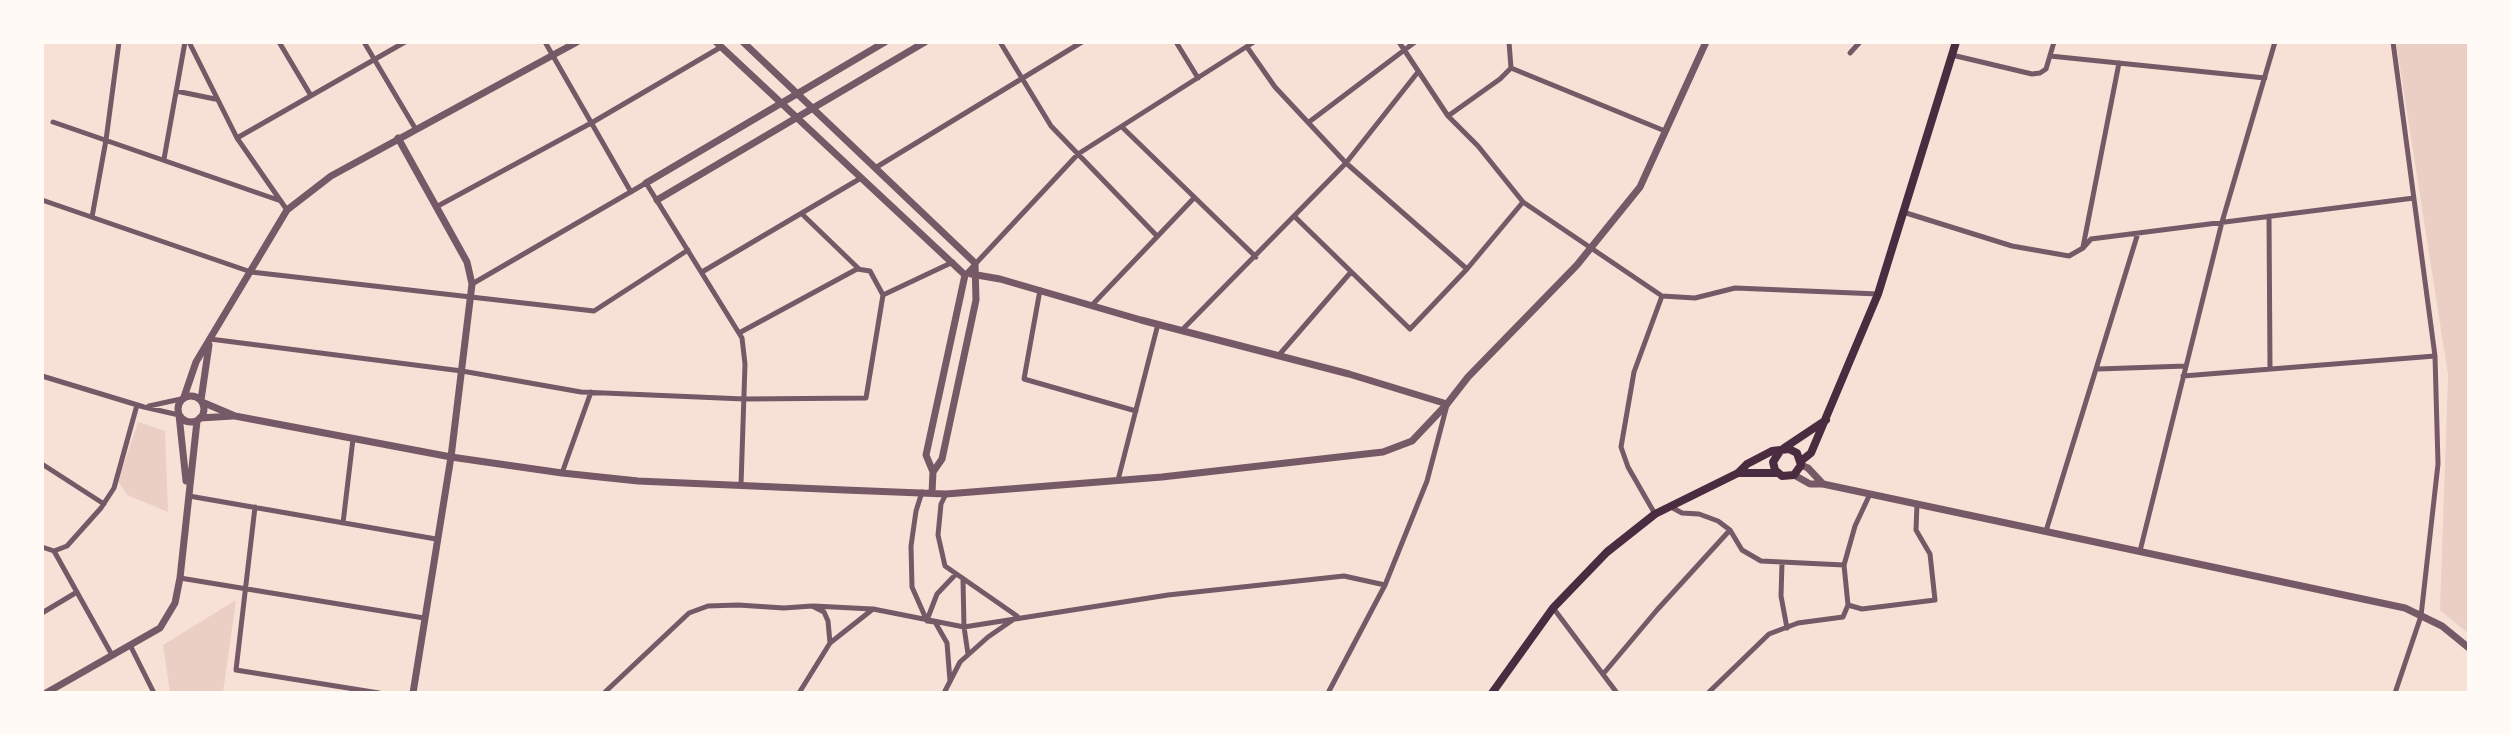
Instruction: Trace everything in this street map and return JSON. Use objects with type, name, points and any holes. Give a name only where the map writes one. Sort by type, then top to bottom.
[{"type":"main road","points":[[1738,473],[1794,475],[1811,453],[1878,294],[1956,42]]},
{"type":"main road","points":[[1778,473],[1773,462],[1782,450],[1827,420]]},
{"type":"main road","points":[[1492,693],[1553,608],[1607,552],[1655,514],[1738,473],[1772,451],[1793,450],[1801,463]]},
{"type":"street","points":[[92,217],[119,42]]},
{"type":"street","points":[[164,159],[187,42]]},
{"type":"street","points":[[187,42],[237,138],[287,210]]},
{"type":"street","points":[[279,42],[310,94]]},
{"type":"street","points":[[364,42],[415,128]]},
{"type":"street","points":[[237,138],[405,42]]},
{"type":"street","points":[[545,42],[631,192]]},
{"type":"street","points":[[187,495],[177,407],[196,362],[287,210],[331,176],[576,42]]},
{"type":"street","points":[[743,42],[975,268],[1040,290],[1447,404]]},
{"type":"street","points":[[472,284],[885,42]]},
{"type":"street","points":[[657,200],[925,42]]},
{"type":"street","points":[[1000,42],[1051,126],[1157,236]]},
{"type":"street","points":[[875,168],[1082,42]]},
{"type":"street","points":[[1176,42],[1198,78]]},
{"type":"street","points":[[932,493],[933,472],[926,455],[965,275],[975,268],[1078,154],[1254,42]]},
{"type":"street","points":[[1399,42],[1448,116],[1478,146],[1523,202],[1662,296],[1695,298],[1735,288],[1878,294]]},
{"type":"street","points":[[1309,122],[1415,42]]},
{"type":"street","points":[[1448,116],[1511,68],[1512,46],[1509,42]]},
{"type":"street","points":[[140,406],[193,395],[235,416],[451,457],[562,473],[638,481],[946,494],[1118,480],[1383,452],[1412,441],[1468,377],[1577,265],[1640,187],[1706,42]]},
{"type":"street","points":[[1850,53],[1860,42]]},
{"type":"street","points":[[1952,55],[2032,74],[2040,73],[2046,69],[2054,42]]},
{"type":"street","points":[[2140,551],[2222,222],[2275,42]]},
{"type":"street","points":[[2393,42],[2435,356],[2438,464],[2421,616],[2395,693]]},
{"type":"street","points":[[436,207],[593,122],[719,44],[965,275]]},
{"type":"street","points":[[1247,47],[1275,87],[1346,163],[1467,269]]},
{"type":"street","points":[[2050,56],[2265,78]]},
{"type":"street","points":[[2083,248],[2119,63]]},
{"type":"street","points":[[1511,68],[1665,131]]},
{"type":"street","points":[[1182,330],[1346,163],[1418,72]]},
{"type":"street","points":[[176,91],[216,99]]},
{"type":"street","points":[[53,122],[281,201]]},
{"type":"street","points":[[1122,127],[1256,257]]},
{"type":"street","points":[[398,138],[467,262],[472,284],[451,457],[413,693]]},
{"type":"street","points":[[702,272],[861,178]]},
{"type":"street","points":[[646,183],[739,333],[745,364],[741,486]]},
{"type":"street","points":[[1093,304],[1194,198]]},
{"type":"street","points":[[1903,212],[2012,246],[2069,256],[2091,239],[2414,198]]},
{"type":"street","points":[[42,200],[251,272],[594,311],[688,250]]},
{"type":"street","points":[[1295,217],[1410,329],[1467,269],[1523,202]]},
{"type":"street","points":[[802,214],[860,270]]},
{"type":"street","points":[[2269,216],[2270,369]]},
{"type":"street","points":[[2046,531],[2138,233]]},
{"type":"street","points":[[883,295],[953,262]]},
{"type":"street","points":[[933,472],[942,459],[976,300],[975,268]]},
{"type":"street","points":[[210,339],[462,371],[591,392],[744,399],[866,398],[883,295],[870,271],[857,269],[739,333]]},
{"type":"street","points":[[1279,356],[1351,272]]},
{"type":"street","points":[[1040,290],[1024,379],[1136,411]]},
{"type":"street","points":[[1655,514],[1628,467],[1621,447],[1634,372],[1662,296]]},
{"type":"street","points":[[1118,480],[1158,324]]},
{"type":"street","points":[[46,693],[160,628],[175,603],[198,419],[204,411],[202,401],[210,339]]},
{"type":"street","points":[[2183,376],[2435,356]]},
{"type":"street","points":[[2098,369],[2186,366]]},
{"type":"street","points":[[42,376],[179,415],[185,421],[235,416]]},
{"type":"street","points":[[562,473],[591,392]]},
{"type":"street","points":[[1328,693],[1385,585],[1427,481],[1447,404]]},
{"type":"street","points":[[42,547],[54,551],[67,546],[104,504],[114,488],[140,406]]},
{"type":"street","points":[[343,523],[353,439]]},
{"type":"street","points":[[1801,463],[1823,484]]},
{"type":"street","points":[[42,464],[104,504]]},
{"type":"street","points":[[1794,475],[1810,484],[1823,484],[2405,608],[2442,626],[2469,648]]},
{"type":"street","points":[[922,492],[916,511],[911,567],[912,587],[927,621]]},
{"type":"street","points":[[946,494],[941,504],[939,545],[945,566],[1018,617]]},
{"type":"street","points":[[1708,693],[1769,634],[1798,623],[1843,617],[1848,605],[1844,565],[1855,526],[1870,494]]},
{"type":"street","points":[[187,495],[436,539]]},
{"type":"street","points":[[1848,605],[1862,609],[1935,600],[1930,554],[1916,530],[1917,504]]},
{"type":"street","points":[[255,507],[236,670],[379,693]]},
{"type":"street","points":[[1671,507],[1682,513],[1699,514],[1718,521],[1730,530],[1742,550],[1761,561],[1844,565]]},
{"type":"street","points":[[1604,673],[1730,530]]},
{"type":"street","points":[[54,551],[112,656]]},
{"type":"street","points":[[1782,563],[1781,596],[1787,628]]},
{"type":"street","points":[[927,621],[937,594],[955,574]]},
{"type":"street","points":[[604,693],[689,613],[708,606],[873,609],[964,627],[1168,595],[1344,576],[1385,585]]},
{"type":"street","points":[[180,578],[424,618]]},
{"type":"street","points":[[963,579],[968,655]]},
{"type":"street","points":[[42,613],[77,592]]},
{"type":"street","points":[[812,606],[824,612],[830,643]]},
{"type":"street","points":[[1553,608],[1617,693]]},
{"type":"street","points":[[799,693],[830,643],[873,609]]},
{"type":"street","points":[[944,693],[960,662],[988,637],[1018,617]]},
{"type":"street","points":[[927,621],[935,622],[947,643],[950,681]]},
{"type":"street","points":[[130,645],[154,693]]},
{"type":"shaded area","points":[[2396,42],[2469,42],[2469,634],[2440,610],[2448,375]]},
{"type":"shaded area","points":[[138,422],[165,431],[168,512],[127,495],[118,481]]},
{"type":"shaded area","points":[[236,600],[223,693],[170,693],[163,645]]}]
